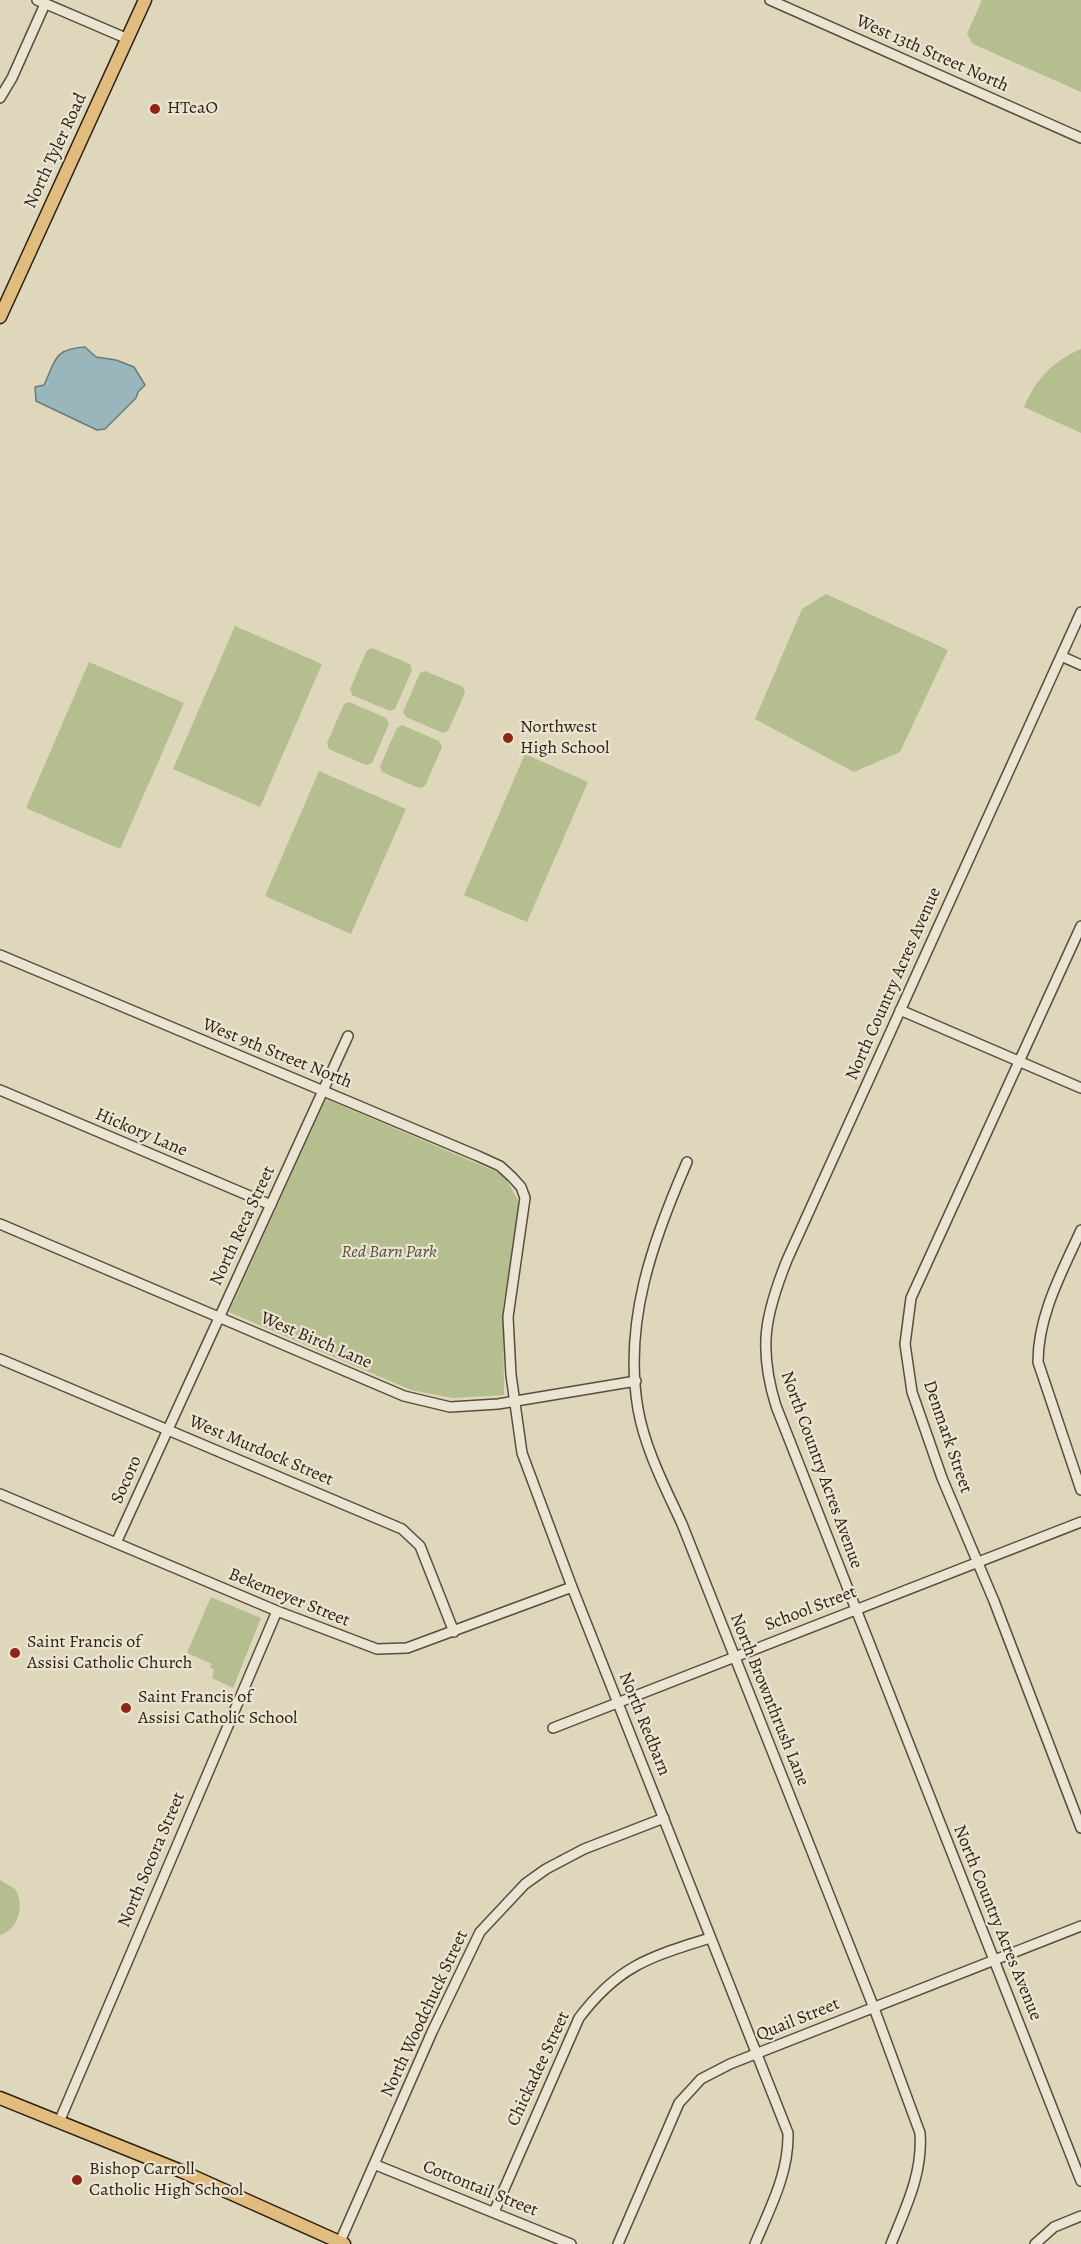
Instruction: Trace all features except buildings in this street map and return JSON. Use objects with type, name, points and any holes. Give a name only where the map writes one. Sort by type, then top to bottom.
[{"type":"main road","name":"North Tyler Road","points":[[0,317],[145,0]]},
{"type":"main road","points":[[0,2098],[181,2171],[341,2243],[354,2244]]},
{"type":"street","name":"West 13th Street North","points":[[770,0],[1081,138]]},
{"type":"street","points":[[0,98],[12,78],[41,2],[128,39]]},
{"type":"street","name":"North Country Acres Avenue","points":[[1081,612],[787,1260],[769,1313],[766,1336],[768,1378],[776,1406],[1081,2181]]},
{"type":"street","points":[[1061,656],[1081,665]]},
{"type":"street","name":"Denmark Street","points":[[1081,926],[911,1298],[904,1344],[912,1392],[942,1478],[978,1563],[1081,1828]]},
{"type":"street","name":"West 9th Street North","points":[[0,955],[500,1167],[521,1187],[525,1201]]},
{"type":"street","points":[[900,1010],[1081,1088]]},
{"type":"street","name":"North Reca Street","points":[[168,1430],[348,1036]]},
{"type":"street","name":"Hickory Lane","points":[[0,1090],[270,1204]]},
{"type":"street","name":"North Brownthrush Lane","points":[[687,1162],[661,1221],[641,1291],[633,1354],[638,1409],[652,1458],[682,1524],[920,2133],[921,2153],[913,2189],[891,2244]]},
{"type":"street","name":"North Redbarn","points":[[525,1201],[508,1317],[508,1347],[522,1453],[572,1587],[788,2133],[789,2155],[784,2175],[755,2244]]},
{"type":"street","name":"West Birch Lane","points":[[0,1224],[404,1396],[450,1407],[514,1401],[636,1381]]},
{"type":"street","points":[[1081,1230],[1046,1308],[1038,1346],[1038,1362],[1081,1490]]},
{"type":"street","name":"West Murdock Street","points":[[0,1359],[382,1520],[411,1536],[423,1553],[454,1632]]},
{"type":"street","name":"Socoro","points":[[116,1543],[168,1430]]},
{"type":"street","name":"Bekemeyer Street","points":[[0,1494],[277,1611],[377,1649],[407,1648],[572,1587]]},
{"type":"street","name":"School Street","points":[[553,1728],[617,1701],[1081,1522]]},
{"type":"street","name":"North Socora Street","points":[[58,2122],[277,1611]]},
{"type":"street","name":"North Woodchuck Street","points":[[341,2243],[432,2032],[480,1932],[525,1884],[546,1869],[584,1849],[664,1818]]},
{"type":"street","name":"Quail Street","points":[[618,2244],[679,2103],[701,2079],[757,2054],[1081,1926]]},
{"type":"street","name":"Chickadee Street","points":[[494,2212],[579,2018],[599,1992],[617,1976],[649,1959],[710,1938]]},
{"type":"street","name":"Cottontail Street","points":[[376,2165],[571,2244]]},
{"type":"street","points":[[1035,2244],[1054,2227],[1081,2216]]},
{"type":"green space","points":[[982,0],[1081,0],[1081,92],[973,44],[967,34]]},
{"type":"green space","points":[[1081,349],[1081,433],[1024,407],[1046,372],[1062,359]]},
{"type":"green space","points":[[826,594],[948,650],[900,752],[854,772],[755,719],[802,609]]},
{"type":"green space","points":[[235,626],[322,664],[260,807],[173,769]]},
{"type":"green space","points":[[372,648],[410,664],[412,670],[395,709],[390,711],[352,695],[350,689],[367,650]]},
{"type":"green space","points":[[89,662],[184,703],[120,849],[26,808]]},
{"type":"green space","points":[[425,671],[463,687],[465,693],[448,731],[443,733],[406,717],[403,712],[420,673]]},
{"type":"green space","points":[[349,702],[386,718],[389,724],[372,763],[366,765],[329,749],[327,743],[344,704]]},
{"type":"green space","points":[[402,725],[439,741],[442,747],[425,786],[419,788],[382,772],[380,766],[397,728]]},
{"type":"green space","points":[[525,754],[588,782],[527,922],[464,895]]},
{"type":"green space","points":[[319,771],[406,809],[351,934],[265,896]]},
{"type":"green space","name":"Red Barn Park","points":[[326,1099],[504,1175],[521,1206],[503,1305],[504,1395],[453,1398],[411,1390],[229,1312]]},
{"type":"green space","points":[[211,1597],[261,1618],[233,1688],[212,1678],[214,1670],[210,1667],[212,1664],[187,1653]]},
{"type":"green space","points":[[0,1880],[15,1889],[20,1909],[12,1928],[0,1935]]},
{"type":"water","points":[[85,347],[96,357],[116,360],[134,367],[145,385],[136,398],[105,429],[97,430],[36,401],[35,387],[44,385],[57,357],[67,350]]},
{"type":"place","name":"HTeaO","points":[[155,109]]},
{"type":"place","name":"Northwest High School","points":[[508,738]]},
{"type":"place","name":"Saint Francis of Assisi Catholic Church","points":[[15,1653]]},
{"type":"place","name":"Saint Francis of Assisi Catholic School","points":[[126,1708]]},
{"type":"place","name":"Bishop Carroll Catholic High School","points":[[77,2180]]}]
